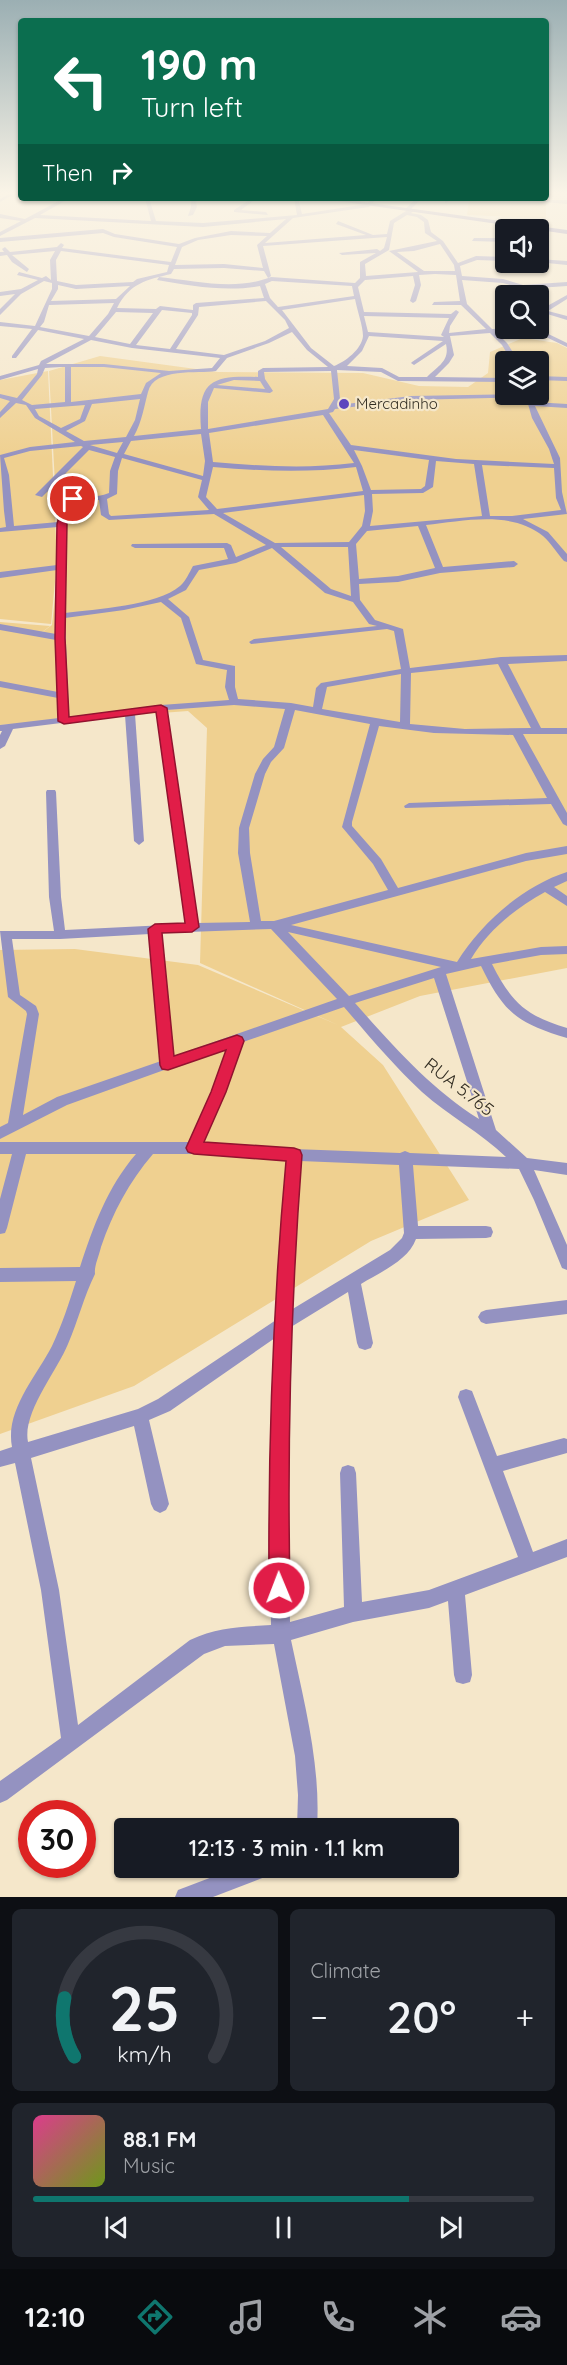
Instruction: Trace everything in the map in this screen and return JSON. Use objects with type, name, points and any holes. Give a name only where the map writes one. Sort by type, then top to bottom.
[{"type":"street","points":[[0,313],[22,291],[38,282]]},
{"type":"street","points":[[49,282],[84,288],[136,284]]},
{"type":"street","points":[[0,416],[36,381],[43,362],[91,338],[114,310],[118,301],[139,282]]},
{"type":"street","points":[[206,282],[220,286],[263,285],[268,282]]},
{"type":"street","points":[[307,282],[356,285],[359,282]]},
{"type":"street","points":[[413,302],[418,282]]},
{"type":"street","points":[[459,282],[463,304],[505,344],[509,351]]},
{"type":"street","points":[[505,282],[524,287],[567,284]]},
{"type":"street","points":[[14,357],[41,322],[56,284]]},
{"type":"street","points":[[263,285],[267,299],[287,319],[292,329],[309,349],[335,368],[338,390],[335,407]]},
{"type":"street","points":[[335,368],[345,364],[360,350],[365,341],[356,285]]},
{"type":"street","points":[[0,294],[22,291]]},
{"type":"street","points":[[277,309],[357,297]]},
{"type":"street","points":[[549,308],[567,297]]},
{"type":"street","points":[[172,351],[195,312],[194,306],[267,299]]},
{"type":"street","points":[[47,303],[118,301]]},
{"type":"street","points":[[434,304],[463,304]]},
{"type":"street","points":[[414,363],[445,338],[453,316],[463,304]]},
{"type":"street","points":[[132,346],[157,311],[163,308],[195,312]]},
{"type":"street","points":[[114,310],[157,311]]},
{"type":"street","points":[[362,314],[453,316]]},
{"type":"street","points":[[549,315],[567,318]]},
{"type":"street","points":[[0,324],[37,328],[132,346],[225,357],[267,342],[292,329]]},
{"type":"street","points":[[365,334],[445,338],[493,332]]},
{"type":"street","points":[[549,337],[567,345]]},
{"type":"street","points":[[430,378],[451,355],[445,338]]},
{"type":"street","points":[[64,721],[60,638],[63,513],[70,500],[113,494],[114,472],[119,456],[130,438],[150,382],[184,369],[214,370],[225,357]]},
{"type":"street","points":[[0,378],[25,368],[42,365],[108,366],[171,373]]},
{"type":"street","points":[[68,365],[68,404]]},
{"type":"street","points":[[211,386],[270,391],[261,379],[263,370],[335,368],[382,370],[396,378],[495,380]]},
{"type":"street","points":[[261,379],[226,378],[211,386],[204,409],[209,464],[202,497],[215,512],[273,545],[328,591],[356,600]]},
{"type":"street","points":[[549,378],[567,379]]},
{"type":"street","points":[[403,386],[410,379]]},
{"type":"street","points":[[389,400],[396,393]]},
{"type":"street","points":[[0,396],[17,400],[31,407],[144,396]]},
{"type":"street","points":[[11,529],[5,509],[4,472],[0,457],[30,449],[205,431],[326,413],[335,407],[389,400],[495,396]]},
{"type":"street","points":[[60,431],[83,420],[89,403]]},
{"type":"street","points":[[531,405],[558,464],[557,490],[561,504],[567,512]]},
{"type":"street","points":[[549,405],[567,406]]},
{"type":"street","points":[[31,407],[36,417],[86,445],[207,479]]},
{"type":"street","points":[[326,413],[350,447],[368,492],[365,529],[352,544],[356,600],[372,622],[396,627]]},
{"type":"street","points":[[39,495],[86,445]]},
{"type":"street","points":[[350,447],[478,463],[558,464],[567,460]]},
{"type":"street","points":[[103,497],[105,515],[109,518],[215,512],[368,492],[428,490],[433,458]]},
{"type":"street","points":[[478,463],[486,517]]},
{"type":"street","points":[[209,464],[267,469],[322,469],[357,465]]},
{"type":"street","points":[[365,529],[486,517],[512,518],[567,512]]},
{"type":"street","points":[[512,518],[546,534],[567,559]]},
{"type":"street","points":[[0,530],[62,524]]},
{"type":"street","points":[[421,524],[440,570]]},
{"type":"street","points":[[61,616],[102,611],[162,598],[182,588],[196,568],[233,561],[273,545],[352,544]]},
{"type":"street","points":[[135,546],[227,545],[233,561]]},
{"type":"street","points":[[354,582],[398,579],[440,570],[514,564]]},
{"type":"street","points":[[0,575],[63,567]]},
{"type":"street","points":[[162,598],[185,616],[199,662],[232,668],[230,687],[234,702]]},
{"type":"street","points":[[0,627],[60,638]]},
{"type":"street","points":[[254,642],[396,627]]},
{"type":"street","points":[[396,627],[405,653],[407,672],[405,726]]},
{"type":"street","points":[[317,710],[322,686],[381,674],[501,660],[567,658]]},
{"type":"street","points":[[501,660],[537,731]]},
{"type":"street","points":[[0,684],[64,696]]},
{"type":"street","points":[[0,746],[4,727],[130,714],[161,708],[234,702],[291,706],[375,722],[465,732],[567,731]]},
{"type":"street","points":[[256,924],[244,853],[244,828],[260,774],[267,761],[279,748],[291,706]]},
{"type":"street","points":[[161,708],[192,927]]},
{"type":"street","points":[[130,714],[139,841]]},
{"type":"street","points":[[375,722],[347,827],[377,862],[395,892]]},
{"type":"street","points":[[517,732],[553,801],[567,822]]},
{"type":"street","points":[[51,792],[55,897],[60,935]]},
{"type":"street","points":[[409,806],[553,801]]},
{"type":"street","points":[[274,925],[526,857],[567,850]]},
{"type":"street","points":[[459,966],[472,947],[511,906],[567,876]]},
{"type":"street","points":[[545,886],[567,902]]},
{"type":"street","points":[[14,1126],[33,1014],[32,1009],[14,997],[3,936],[274,925],[459,966]]},
{"type":"street","name":"RUA 5.765","points":[[274,925],[399,1061],[427,1088],[455,1111],[490,1133],[523,1163]]},
{"type":"street","points":[[155,929],[168,1065]]},
{"type":"street","points":[[0,1133],[62,1101],[237,1041],[272,1025],[346,1001],[459,966],[541,951],[567,950]]},
{"type":"street","points":[[485,962],[501,994],[523,1018],[567,1034]]},
{"type":"street","points":[[439,973],[490,1133]]},
{"type":"street","points":[[194,1148],[219,1092],[237,1041]]},
{"type":"street","points":[[0,1148],[194,1148],[294,1155],[405,1157],[523,1163],[567,1169]]},
{"type":"street","points":[[0,1228],[20,1148]]},
{"type":"street","points":[[71,1742],[50,1590],[18,1435],[20,1420],[30,1397],[62,1342],[87,1275],[100,1226],[109,1205],[141,1156],[150,1148]]},
{"type":"street","points":[[294,1155],[285,1261],[278,1502],[281,1634],[305,1756],[307,1818]]},
{"type":"street","points":[[0,1459],[140,1416],[164,1405],[284,1323],[395,1255],[408,1242],[411,1233],[405,1157]]},
{"type":"street","points":[[523,1163],[541,1199],[567,1263]]},
{"type":"street","points":[[411,1233],[486,1232]]},
{"type":"street","points":[[0,1275],[87,1275]]},
{"type":"street","points":[[353,1281],[365,1343]]},
{"type":"street","points":[[486,1317],[567,1307]]},
{"type":"street","points":[[466,1398],[529,1563]]},
{"type":"street","points":[[140,1416],[160,1504]]},
{"type":"street","points":[[492,1466],[564,1446]]},
{"type":"street","points":[[348,1473],[353,1613]]},
{"type":"street","points":[[0,1793],[197,1647],[209,1641],[225,1637],[281,1634],[353,1613],[429,1599],[567,1548]]},
{"type":"street","points":[[456,1590],[464,1675]]},
{"type":"street","points":[[185,1897],[236,1878]]},
{"type":"shaded area","points":[[521,339],[557,343],[567,348],[567,968],[420,996],[341,1027],[383,1065],[469,1200],[371,1241],[134,1386],[0,1434],[0,950],[75,949],[198,965],[338,1025],[200,963],[207,728],[188,711],[0,725],[0,622],[50,626],[30,641],[52,625],[59,559],[49,371],[100,356],[218,372],[363,373],[419,386],[468,387],[488,373],[490,352]]},
{"type":"shaded area","points":[[48,371],[57,560],[51,624],[0,619],[0,380]]},
{"type":"place","name":"Mercadinho","points":[[344,404]]},
{"type":"route","points":[[73,499],[66,505],[62,524],[63,582],[60,638],[64,721],[130,714],[161,708],[192,927],[155,929],[168,1065],[237,1041],[219,1092],[194,1148],[294,1155],[292,1208],[285,1261],[283,1394],[278,1502],[279,1588]]}]
